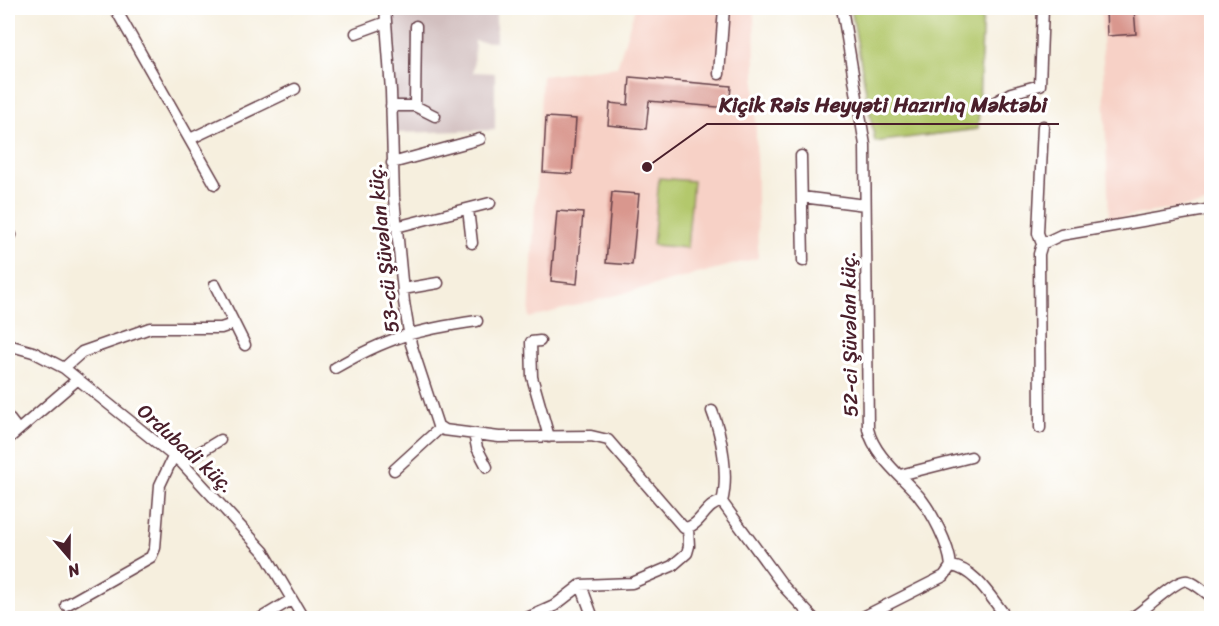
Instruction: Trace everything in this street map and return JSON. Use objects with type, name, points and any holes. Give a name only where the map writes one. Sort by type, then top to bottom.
[{"type":"street","points":[[116,8],[215,184]]},
{"type":"street","name":"53-cü Şüvəlan küç.","points":[[386,8],[396,227],[408,333],[435,421],[440,428]]},
{"type":"street","points":[[719,74],[724,8]]},
{"type":"street","name":"52-ci Şüvəlan küç.","points":[[842,8],[865,145],[868,429],[874,446],[924,503],[948,550],[951,566]]},
{"type":"street","points":[[990,105],[1011,93],[1040,85],[1043,8]]},
{"type":"street","points":[[356,33],[386,22]]},
{"type":"street","points":[[415,106],[416,26]]},
{"type":"street","points":[[189,139],[295,89]]},
{"type":"street","points":[[391,106],[415,106],[435,116]]},
{"type":"street","points":[[1040,428],[1038,254],[1042,244],[1038,233],[1043,126]]},
{"type":"street","points":[[392,163],[480,139]]},
{"type":"street","points":[[801,156],[803,261]]},
{"type":"street","points":[[802,197],[865,205]]},
{"type":"street","points":[[396,227],[490,203]]},
{"type":"street","points":[[468,209],[472,243]]},
{"type":"street","points":[[1042,244],[1061,236],[1212,209]]},
{"type":"street","points":[[403,289],[438,283]]},
{"type":"street","points":[[215,285],[245,345]]},
{"type":"street","points":[[335,368],[380,344],[408,333],[477,321]]},
{"type":"street","points":[[64,368],[82,352],[150,328],[221,328],[233,324]]},
{"type":"street","points":[[540,341],[531,342],[530,364],[549,437]]},
{"type":"street","name":"Ordubadi küç.","points":[[8,345],[33,352],[64,368],[178,459],[251,537],[272,565],[303,618]]},
{"type":"street","points":[[8,439],[78,379]]},
{"type":"street","points":[[712,411],[719,435],[725,487],[722,502],[785,588],[813,618]]},
{"type":"street","points":[[8,417],[18,430]]},
{"type":"street","points":[[394,470],[440,428],[474,434],[591,436],[608,440],[681,526],[688,529]]},
{"type":"street","points":[[474,434],[477,448],[487,467]]},
{"type":"street","points":[[66,605],[151,556],[155,548],[160,484],[178,459],[220,440]]},
{"type":"street","points":[[900,476],[971,457]]},
{"type":"street","points":[[527,618],[554,606],[581,585],[632,583],[672,566],[687,553],[688,529],[713,505],[722,502]]},
{"type":"street","points":[[861,618],[944,576],[951,566],[964,569],[972,575],[1007,618]]},
{"type":"street","points":[[1131,618],[1150,607],[1176,583],[1183,580],[1194,584],[1212,597]]},
{"type":"street","points":[[581,585],[593,618]]},
{"type":"street","points":[[261,618],[291,600]]},
{"type":"shaded area","points":[[462,8],[496,8],[496,42],[475,41],[473,72],[495,73],[495,130],[396,133],[390,14]]},
{"type":"shaded area","points":[[635,8],[754,8],[758,258],[529,318],[542,76],[617,67]]},
{"type":"shaded area","points":[[1101,8],[1211,8],[1211,203],[1109,219]]},
{"type":"green space","points":[[851,8],[983,8],[978,129],[875,142]]},
{"type":"green space","points":[[659,178],[693,181],[687,248],[653,245]]},
{"type":"building","points":[[1106,8],[1134,8],[1136,34],[1107,36]]},
{"type":"building","points":[[630,77],[731,86],[729,108],[649,101],[646,129],[608,125],[610,103],[628,105]]},
{"type":"building","points":[[546,117],[576,119],[572,174],[543,172]]},
{"type":"building","points":[[612,192],[639,194],[632,265],[606,263]]},
{"type":"building","points":[[557,211],[583,213],[577,284],[551,281]]},
{"type":"place","name":"Kiçik Rəis Heyyəti Hazırlıq Məktəbi","points":[[647,167]]}]
